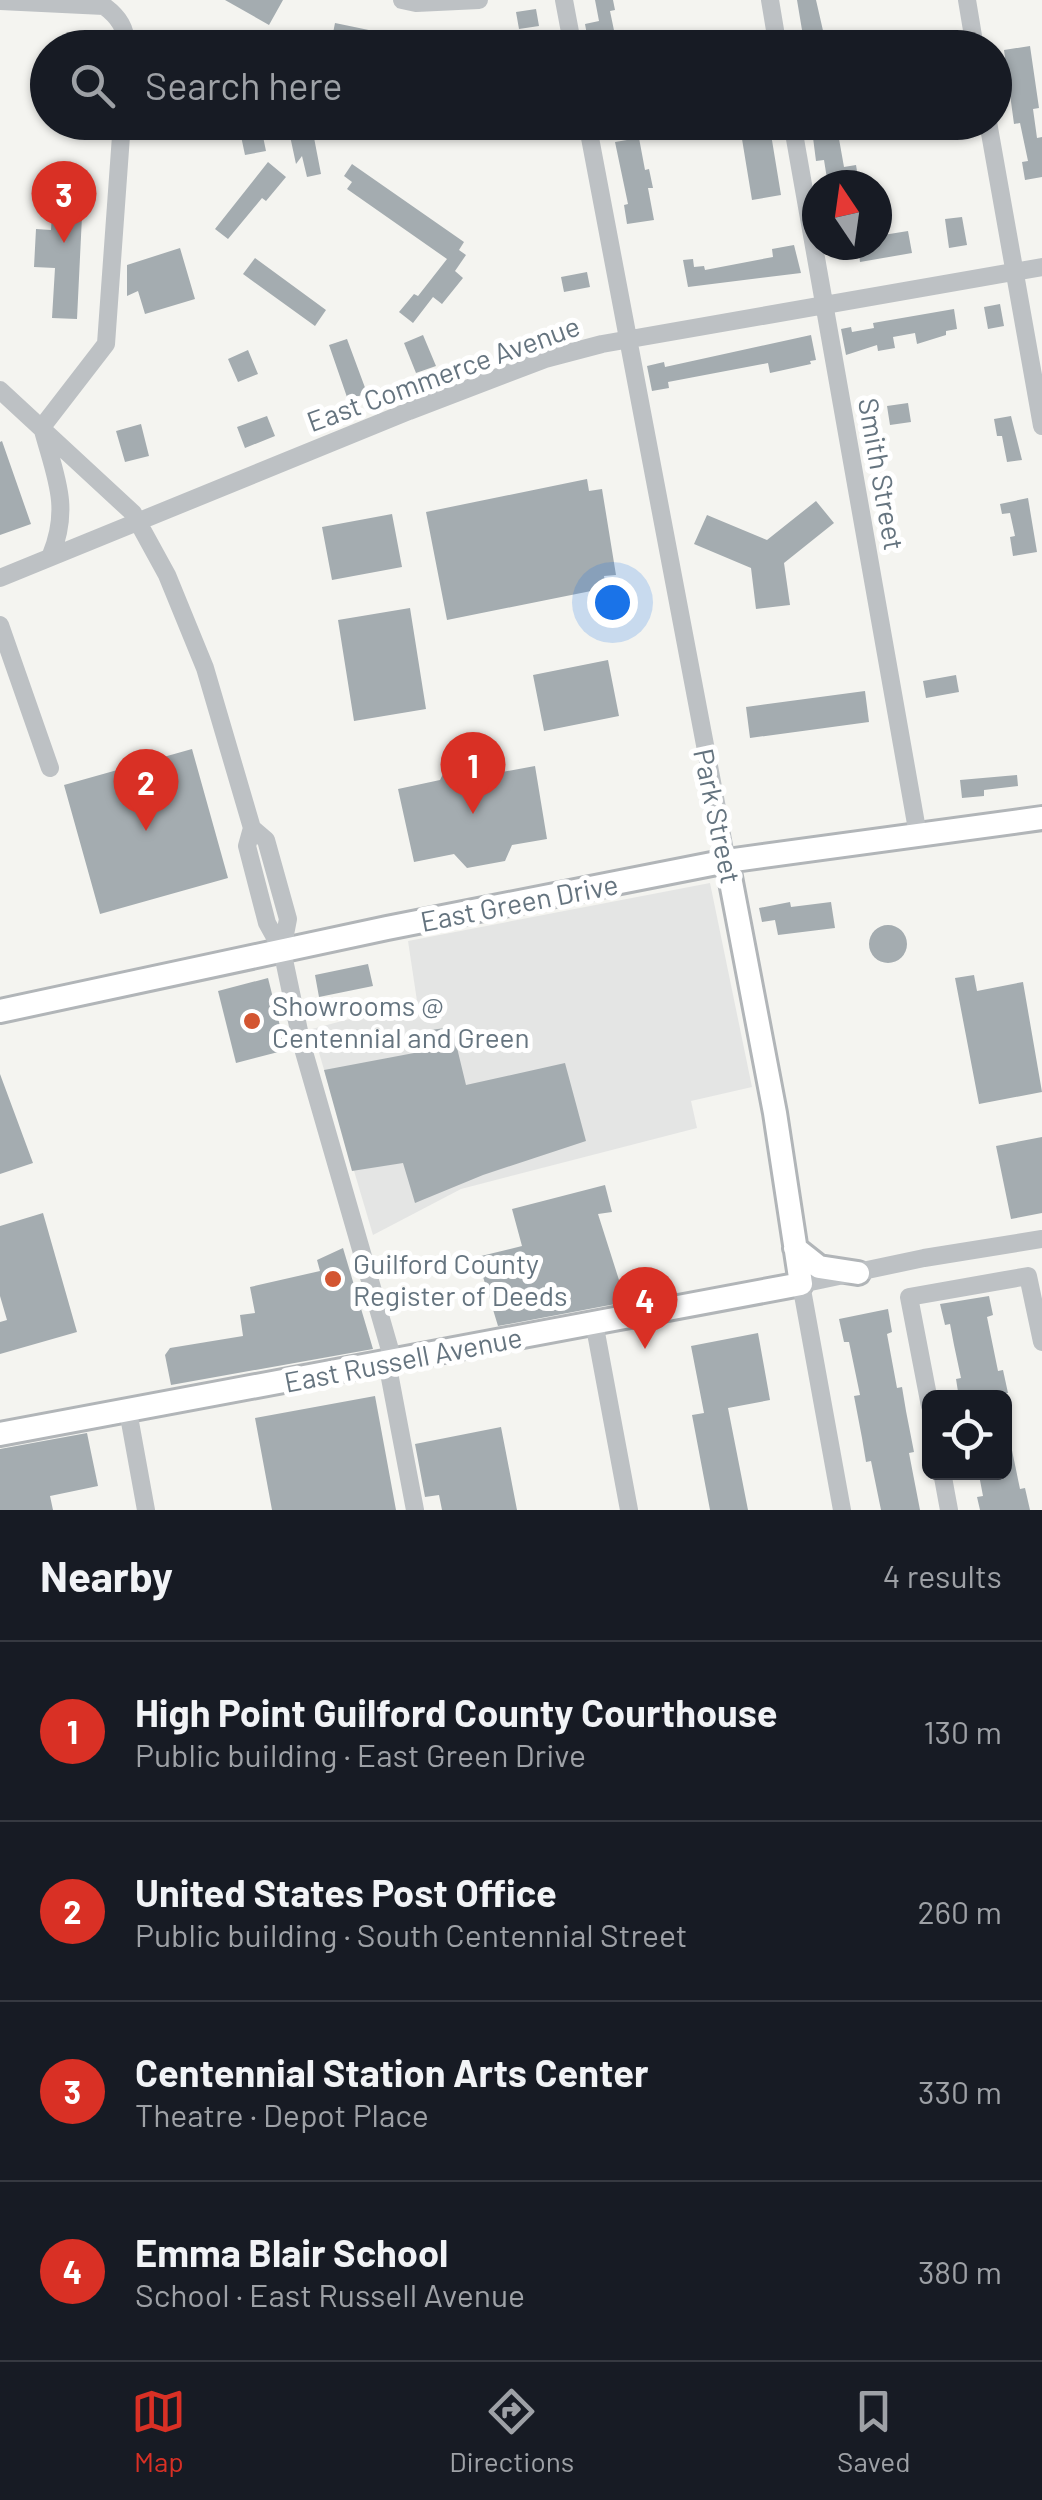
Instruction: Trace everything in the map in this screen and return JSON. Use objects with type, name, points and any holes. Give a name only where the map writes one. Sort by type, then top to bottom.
[{"type":"main road","name":"East Green Drive","points":[[0,1011],[728,861],[1042,818]]},
{"type":"main road","name":"Park Street","points":[[728,861],[802,1284]]},
{"type":"main road","points":[[796,1248],[819,1267],[858,1273]]},
{"type":"main road","name":"East Russell Avenue","points":[[0,1434],[802,1284]]},
{"type":"street","points":[[402,0],[471,1]]},
{"type":"street","points":[[564,0],[570,30]]},
{"type":"street","points":[[770,0],[775,30]]},
{"type":"street","points":[[967,0],[972,30]]},
{"type":"street","points":[[0,1],[104,6],[117,16],[125,30]]},
{"type":"street","points":[[42,427],[106,344],[121,140]]},
{"type":"street","name":"Park Street","points":[[589,140],[728,861]]},
{"type":"street","name":"Smith Street","points":[[795,140],[918,835]]},
{"type":"street","points":[[991,140],[1042,426]]},
{"type":"street","name":"East Commerce Avenue","points":[[0,578],[530,365],[626,340],[1042,266]]},
{"type":"street","points":[[0,390],[133,513],[166,574],[205,668],[252,828],[246,846],[267,922],[282,950],[302,1045],[390,1350],[415,1510]]},
{"type":"street","points":[[42,427],[62,500],[63,521],[51,556]]},
{"type":"street","points":[[0,625],[50,768]]},
{"type":"street","name":"East Russell Avenue","points":[[802,1284],[924,1258],[1042,1240]]},
{"type":"street","points":[[927,1390],[910,1297],[1028,1276],[1042,1342]]},
{"type":"street","name":"Park Street","points":[[802,1284],[842,1510]]},
{"type":"street","points":[[594,1322],[629,1510]]},
{"type":"street","points":[[128,1412],[146,1510]]},
{"type":"street","points":[[943,1480],[949,1510]]},
{"type":"shaded area","points":[[710,883],[752,1087],[691,1101],[697,1128],[461,1189],[373,1235],[312,1029],[417,1001],[408,941]]},
{"type":"building","points":[[225,0],[283,0],[269,25]]},
{"type":"building","points":[[595,0],[613,0],[615,10],[610,11],[614,30],[586,30],[585,24],[599,21]]},
{"type":"building","points":[[797,0],[816,0],[823,30],[802,30]]},
{"type":"building","points":[[536,9],[539,26],[519,29],[516,12]]},
{"type":"building","points":[[335,23],[369,30],[334,30]]},
{"type":"building","points":[[1030,46],[1039,108],[1033,109],[1037,138],[1042,137],[1042,177],[1025,180],[1022,162],[1028,161],[1020,123],[1014,124],[1012,109],[1012,49]]},
{"type":"building","points":[[242,140],[264,140],[266,151],[245,155]]},
{"type":"building","points":[[291,140],[314,140],[321,174],[307,177],[302,156],[296,164]]},
{"type":"building","points":[[639,140],[653,188],[648,188],[654,220],[627,224],[624,205],[628,204],[615,142]]},
{"type":"building","points":[[742,140],[772,140],[781,195],[752,200]]},
{"type":"building","points":[[813,140],[839,140],[844,167],[856,165],[857,170],[826,170],[824,160],[816,161]]},
{"type":"building","points":[[268,162],[286,177],[266,201],[262,198],[228,239],[215,229]]},
{"type":"building","points":[[352,164],[464,242],[459,250],[466,255],[455,271],[463,278],[442,304],[433,297],[413,323],[399,312],[414,294],[418,296],[447,259],[347,189],[352,182],[344,176]]},
{"type":"building","points":[[52,214],[82,216],[77,319],[52,318],[55,268],[34,267],[36,229],[51,230]]},
{"type":"building","points":[[962,217],[967,245],[949,248],[945,219]]},
{"type":"building","points":[[908,231],[912,253],[892,256],[892,234]]},
{"type":"building","points":[[794,245],[801,273],[688,287],[683,260],[693,259],[694,267],[704,266],[705,270],[773,257],[772,249]]},
{"type":"building","points":[[180,248],[195,299],[145,314],[138,291],[127,296],[127,265]]},
{"type":"building","points":[[255,258],[326,310],[315,326],[243,274]]},
{"type":"building","points":[[587,272],[590,287],[564,292],[561,277]]},
{"type":"building","points":[[1000,304],[1004,326],[988,329],[984,307]]},
{"type":"building","points":[[954,309],[957,329],[946,331],[946,335],[917,344],[915,333],[893,337],[895,348],[878,351],[877,345],[846,355],[841,329],[851,327],[852,332],[874,328],[873,323]]},
{"type":"building","points":[[423,335],[436,366],[416,373],[404,343]]},
{"type":"building","points":[[811,335],[816,360],[811,364],[770,373],[768,363],[668,382],[669,388],[652,391],[647,366],[664,362],[665,367]]},
{"type":"building","points":[[347,339],[367,393],[348,400],[329,345]]},
{"type":"building","points":[[248,350],[258,374],[238,382],[228,359]]},
{"type":"building","points":[[908,403],[911,422],[890,425],[887,406]]},
{"type":"building","points":[[267,416],[275,436],[245,448],[237,427]]},
{"type":"building","points":[[1011,416],[1022,460],[1007,462],[994,419]]},
{"type":"building","points":[[141,424],[149,456],[125,462],[116,431]]},
{"type":"building","points":[[0,442],[31,524],[0,535]]},
{"type":"building","points":[[587,479],[589,491],[602,489],[616,575],[604,576],[606,588],[447,620],[426,512]]},
{"type":"building","points":[[1028,498],[1037,552],[1013,556],[1010,537],[1015,536],[1010,513],[1002,514],[1000,504]]},
{"type":"building","points":[[816,501],[834,523],[784,563],[790,605],[756,609],[751,568],[694,544],[707,515],[767,540]]},
{"type":"building","points":[[392,514],[402,567],[332,580],[322,527]]},
{"type":"building","points":[[410,608],[426,709],[354,721],[338,620]]},
{"type":"building","points":[[608,660],[619,716],[544,731],[533,675]]},
{"type":"building","points":[[956,675],[959,692],[926,698],[923,681]]},
{"type":"building","points":[[865,691],[869,722],[750,738],[746,707]]},
{"type":"building","points":[[192,749],[228,878],[100,914],[64,785]]},
{"type":"building","points":[[485,762],[497,773],[535,766],[547,839],[512,845],[505,861],[467,868],[454,854],[414,862],[398,789],[440,780],[446,768]]},
{"type":"building","points":[[1017,775],[1018,786],[984,790],[984,796],[962,798],[960,780]]},
{"type":"building","points":[[790,902],[791,907],[831,902],[835,928],[778,935],[775,920],[762,922],[759,908]]},
{"type":"building","points":[[888,925],[901,931],[907,944],[901,957],[888,963],[875,957],[869,944],[875,931]]},
{"type":"building","points":[[368,964],[373,986],[319,997],[315,975]]},
{"type":"building","points":[[974,975],[977,991],[1023,982],[1042,1092],[979,1104],[955,978]]},
{"type":"building","name":"Showrooms @ Centennial and Green","points":[[268,978],[286,1050],[236,1063],[218,991]]},
{"type":"building","points":[[452,1027],[466,1085],[565,1063],[586,1141],[483,1175],[415,1203],[403,1163],[352,1171],[324,1070],[414,1053],[410,1033]]},
{"type":"building","points":[[0,1074],[33,1163],[0,1174]]},
{"type":"building","points":[[1042,1137],[1042,1213],[1011,1219],[996,1146]]},
{"type":"building","points":[[605,1185],[612,1212],[598,1214],[626,1302],[498,1326],[477,1257],[522,1246],[512,1209]]},
{"type":"building","points":[[43,1213],[77,1332],[0,1354],[0,1322],[7,1320],[0,1296],[0,1226]]},
{"type":"building","points":[[343,1248],[373,1349],[171,1385],[165,1355],[170,1348],[243,1336],[240,1315],[255,1313],[250,1287],[320,1271],[317,1260]]},
{"type":"building","points":[[989,1296],[993,1315],[987,1317],[998,1371],[1003,1370],[1007,1390],[958,1390],[956,1379],[961,1378],[950,1324],[945,1325],[940,1304]]},
{"type":"building","points":[[888,1309],[892,1332],[887,1334],[897,1388],[902,1387],[920,1510],[881,1510],[871,1461],[866,1462],[854,1396],[860,1395],[849,1342],[844,1342],[839,1319]]},
{"type":"building","points":[[758,1333],[770,1400],[728,1408],[748,1510],[710,1510],[692,1415],[704,1413],[691,1346]]},
{"type":"building","points":[[375,1396],[396,1510],[272,1510],[255,1418]]},
{"type":"building","points":[[501,1427],[517,1510],[442,1510],[439,1495],[425,1497],[415,1444]]},
{"type":"building","points":[[87,1433],[98,1486],[50,1496],[53,1510],[0,1510],[0,1449]]},
{"type":"building","points":[[1012,1450],[1020,1489],[1025,1488],[1030,1510],[980,1510],[977,1497],[983,1496],[980,1480],[1012,1480]]},
{"type":"place","name":"Centennial Station Arts Center","points":[[64,243]]},
{"type":"place","name":"High Point Guilford County Courthouse","points":[[473,814]]},
{"type":"place","name":"United States Post Office","points":[[146,831]]},
{"type":"place","name":"Showrooms @ Centennial and Green","points":[[252,1021]]},
{"type":"place","name":"Guilford County Register of Deeds","points":[[333,1279]]},
{"type":"place","name":"Emma Blair School","points":[[645,1349]]}]
